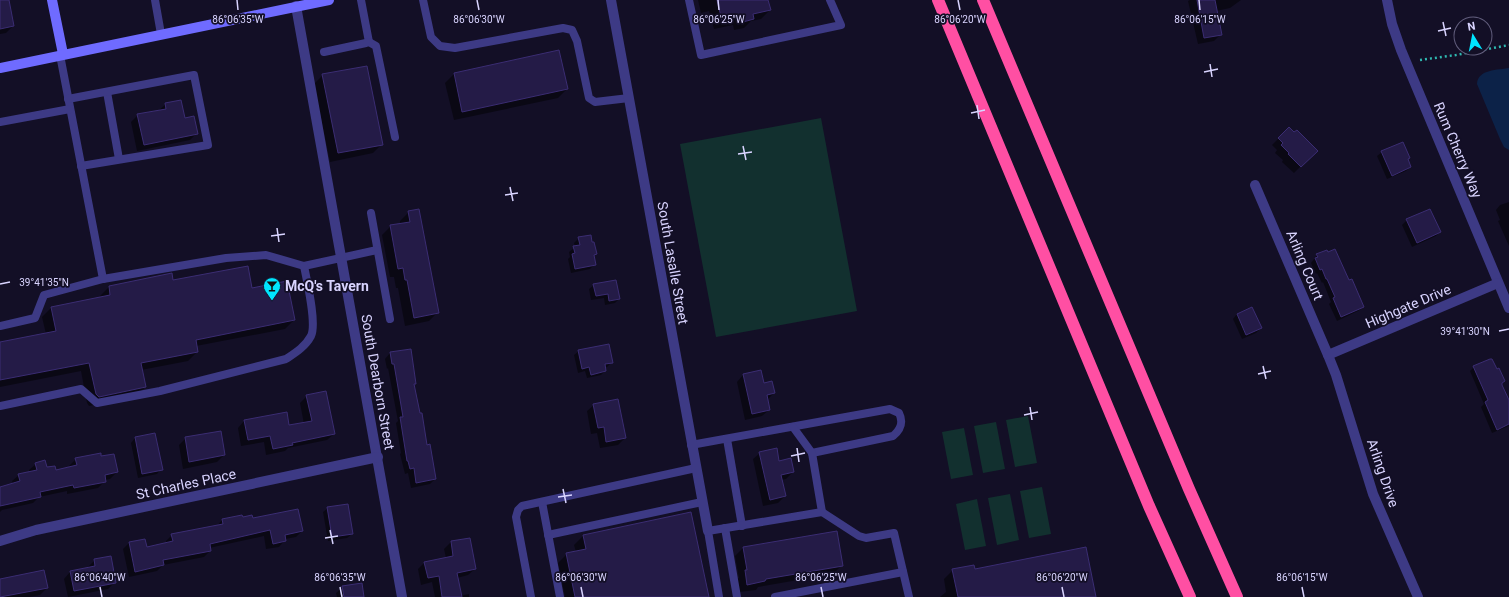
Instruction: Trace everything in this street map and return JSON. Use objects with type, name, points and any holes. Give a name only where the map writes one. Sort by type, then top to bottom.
[{"type":"highway","points":[[938,0],[1149,506],[1190,597]]},
{"type":"highway","points":[[983,0],[1189,489],[1237,597]]},
{"type":"main road","points":[[52,0],[61,55]]},
{"type":"main road","points":[[0,68],[316,1],[329,0]]},
{"type":"street","name":"South Lasalle Street","points":[[611,0],[691,445],[708,531]]},
{"type":"street","name":"Rum Cherry Way","points":[[1387,0],[1392,24],[1400,50],[1509,308]]},
{"type":"street","name":"South Dearborn Street","points":[[296,6],[378,456],[402,597]]},
{"type":"street","name":"Arling Court","points":[[1255,185],[1328,355]]},
{"type":"street","name":"Highgate Drive","points":[[1328,355],[1498,283]]},
{"type":"street","name":"Arling Drive","points":[[1328,355],[1336,375],[1373,494],[1418,597]]},
{"type":"street","name":"St Charles Place","points":[[0,541],[36,530],[378,456]]},
{"type":"lane","points":[[155,0],[162,34]]},
{"type":"lane","points":[[361,0],[369,42]]},
{"type":"lane","points":[[423,0],[431,37],[440,46],[455,48],[563,28],[572,30],[577,41],[589,98],[594,102],[629,98]]},
{"type":"lane","points":[[689,0],[701,56],[841,25],[830,0]]},
{"type":"lane","points":[[324,52],[369,42],[376,46],[395,136]]},
{"type":"lane","points":[[61,55],[68,99],[103,279]]},
{"type":"lane","points":[[68,99],[194,75],[208,145],[81,166]]},
{"type":"lane","points":[[108,92],[118,159]]},
{"type":"lane","points":[[0,122],[70,109]]},
{"type":"lane","points":[[371,214],[390,319]]},
{"type":"lane","points":[[0,326],[35,318],[44,295],[103,279],[226,258],[266,255],[304,266],[377,250]]},
{"type":"lane","points":[[0,406],[81,389],[97,403],[160,391],[286,359],[302,348],[311,335],[313,321],[304,266]]},
{"type":"lane","points":[[691,445],[890,409],[899,413],[901,417],[901,426],[899,431],[893,436],[812,452]]},
{"type":"lane","points":[[793,427],[812,452],[822,512]]},
{"type":"lane","points":[[727,438],[742,526]]},
{"type":"lane","points":[[531,597],[516,517],[518,510],[522,506],[696,468]]},
{"type":"lane","points":[[542,502],[560,597]]},
{"type":"lane","points":[[548,535],[702,502]]},
{"type":"lane","points":[[719,597],[708,531],[822,512],[859,536],[866,538],[894,533],[909,597]]},
{"type":"lane","points":[[725,528],[736,597]]},
{"type":"lane","points":[[775,597],[904,572]]},
{"type":"path","points":[[1420,60],[1509,45]]},
{"type":"green space","points":[[821,118],[857,311],[716,337],[680,144]]},
{"type":"green space","points":[[1028,416],[1037,463],[1015,467],[1006,420]]},
{"type":"green space","points":[[996,422],[1005,469],[983,473],[974,426]]},
{"type":"green space","points":[[964,428],[973,475],[951,479],[942,432]]},
{"type":"green space","points":[[1042,487],[1051,534],[1029,538],[1020,491]]},
{"type":"green space","points":[[1010,494],[1019,540],[997,545],[988,498]]},
{"type":"green space","points":[[977,499],[986,546],[965,550],[956,504]]},
{"type":"water","points":[[1509,68],[1509,150],[1504,147],[1500,139],[1477,84],[1481,75],[1489,71]]},
{"type":"building","points":[[0,0],[9,0],[14,26],[0,29]]},
{"type":"building","points":[[717,0],[768,0],[771,10],[753,14],[754,19],[743,22],[742,16],[722,21]]},
{"type":"building","points":[[1197,0],[1215,0],[1222,35],[1204,38]]},
{"type":"building","points":[[559,50],[568,89],[462,112],[454,73]]},
{"type":"building","points":[[367,66],[383,145],[338,153],[322,74]]},
{"type":"building","points":[[181,100],[185,118],[194,116],[198,134],[144,145],[137,114],[166,109],[165,103]]},
{"type":"building","points":[[1289,127],[1294,132],[1297,130],[1318,151],[1301,167],[1288,154],[1289,153],[1281,145],[1283,143],[1278,138]]},
{"type":"building","points":[[1403,142],[1410,158],[1408,159],[1411,167],[1392,176],[1381,151]]},
{"type":"building","points":[[419,209],[439,313],[414,318],[407,280],[405,280],[403,268],[398,269],[390,225],[410,222],[408,211]]},
{"type":"building","points":[[1430,209],[1441,232],[1417,243],[1406,219]]},
{"type":"building","points":[[591,235],[597,254],[594,255],[596,265],[575,269],[572,254],[575,253],[573,246],[580,245],[578,237]]},
{"type":"building","points":[[1335,249],[1349,280],[1352,279],[1364,307],[1341,317],[1333,298],[1335,297],[1322,269],[1320,270],[1315,258],[1318,257],[1316,254]]},
{"type":"building","points":[[248,266],[252,288],[287,281],[295,320],[196,340],[198,352],[141,363],[146,387],[99,397],[96,394],[89,363],[0,380],[0,342],[56,331],[51,307],[110,295],[109,286],[172,273],[173,280]]},
{"type":"building","points":[[616,280],[620,299],[609,301],[608,294],[596,296],[593,284]]},
{"type":"building","points":[[1252,307],[1262,328],[1246,335],[1237,314]]},
{"type":"building","points":[[609,344],[613,363],[605,364],[606,371],[591,375],[589,367],[582,369],[578,350]]},
{"type":"building","points":[[411,349],[416,384],[414,384],[420,413],[422,413],[427,445],[430,444],[436,479],[416,483],[414,468],[410,469],[407,461],[400,417],[403,417],[394,364],[392,364],[390,352]]},
{"type":"building","points":[[1492,359],[1497,369],[1499,368],[1505,381],[1502,385],[1509,400],[1509,424],[1497,430],[1485,402],[1488,400],[1473,366]]},
{"type":"building","points":[[761,370],[764,383],[772,381],[775,393],[767,395],[770,410],[752,414],[743,374]]},
{"type":"building","points":[[326,391],[335,434],[292,443],[293,445],[273,449],[270,436],[248,440],[244,420],[287,412],[289,425],[312,421],[306,395]]},
{"type":"building","points":[[618,399],[626,438],[606,442],[604,427],[598,428],[593,404]]},
{"type":"building","points":[[221,431],[225,455],[189,462],[185,437]]},
{"type":"building","points":[[155,433],[163,470],[142,474],[135,437]]},
{"type":"building","points":[[777,448],[779,461],[791,458],[794,472],[781,475],[786,496],[770,500],[759,452]]},
{"type":"building","points":[[101,453],[101,456],[114,454],[118,472],[105,475],[106,482],[74,488],[73,485],[40,492],[41,497],[0,506],[0,487],[20,481],[18,474],[37,470],[35,463],[45,460],[47,467],[55,466],[56,470],[77,465],[75,458]]},
{"type":"building","points":[[348,504],[353,534],[332,537],[327,507]]},
{"type":"building","points":[[298,509],[303,531],[285,535],[286,541],[273,544],[270,530],[210,544],[211,551],[163,560],[164,565],[135,572],[129,542],[145,539],[147,547],[173,541],[171,534],[223,524],[222,519],[242,515],[243,517],[252,515],[253,518]]},
{"type":"building","points":[[691,512],[709,597],[575,597],[566,553],[586,549],[583,535]]},
{"type":"building","points":[[837,531],[843,566],[766,579],[765,581],[747,585],[745,570],[747,570],[743,547]]},
{"type":"building","points":[[470,538],[476,569],[457,573],[462,597],[442,597],[439,576],[428,578],[424,562],[453,556],[451,541]]},
{"type":"building","points":[[1086,547],[1096,597],[958,597],[952,569],[974,565],[975,569]]},
{"type":"building","points":[[111,556],[116,583],[74,591],[70,571],[95,566],[94,559]]},
{"type":"building","points":[[44,570],[48,588],[0,597],[0,579]]},
{"type":"building","points":[[362,583],[364,597],[344,597],[342,586]]},
{"type":"place","name":"McQ's Tavern","points":[[272,301]]}]
